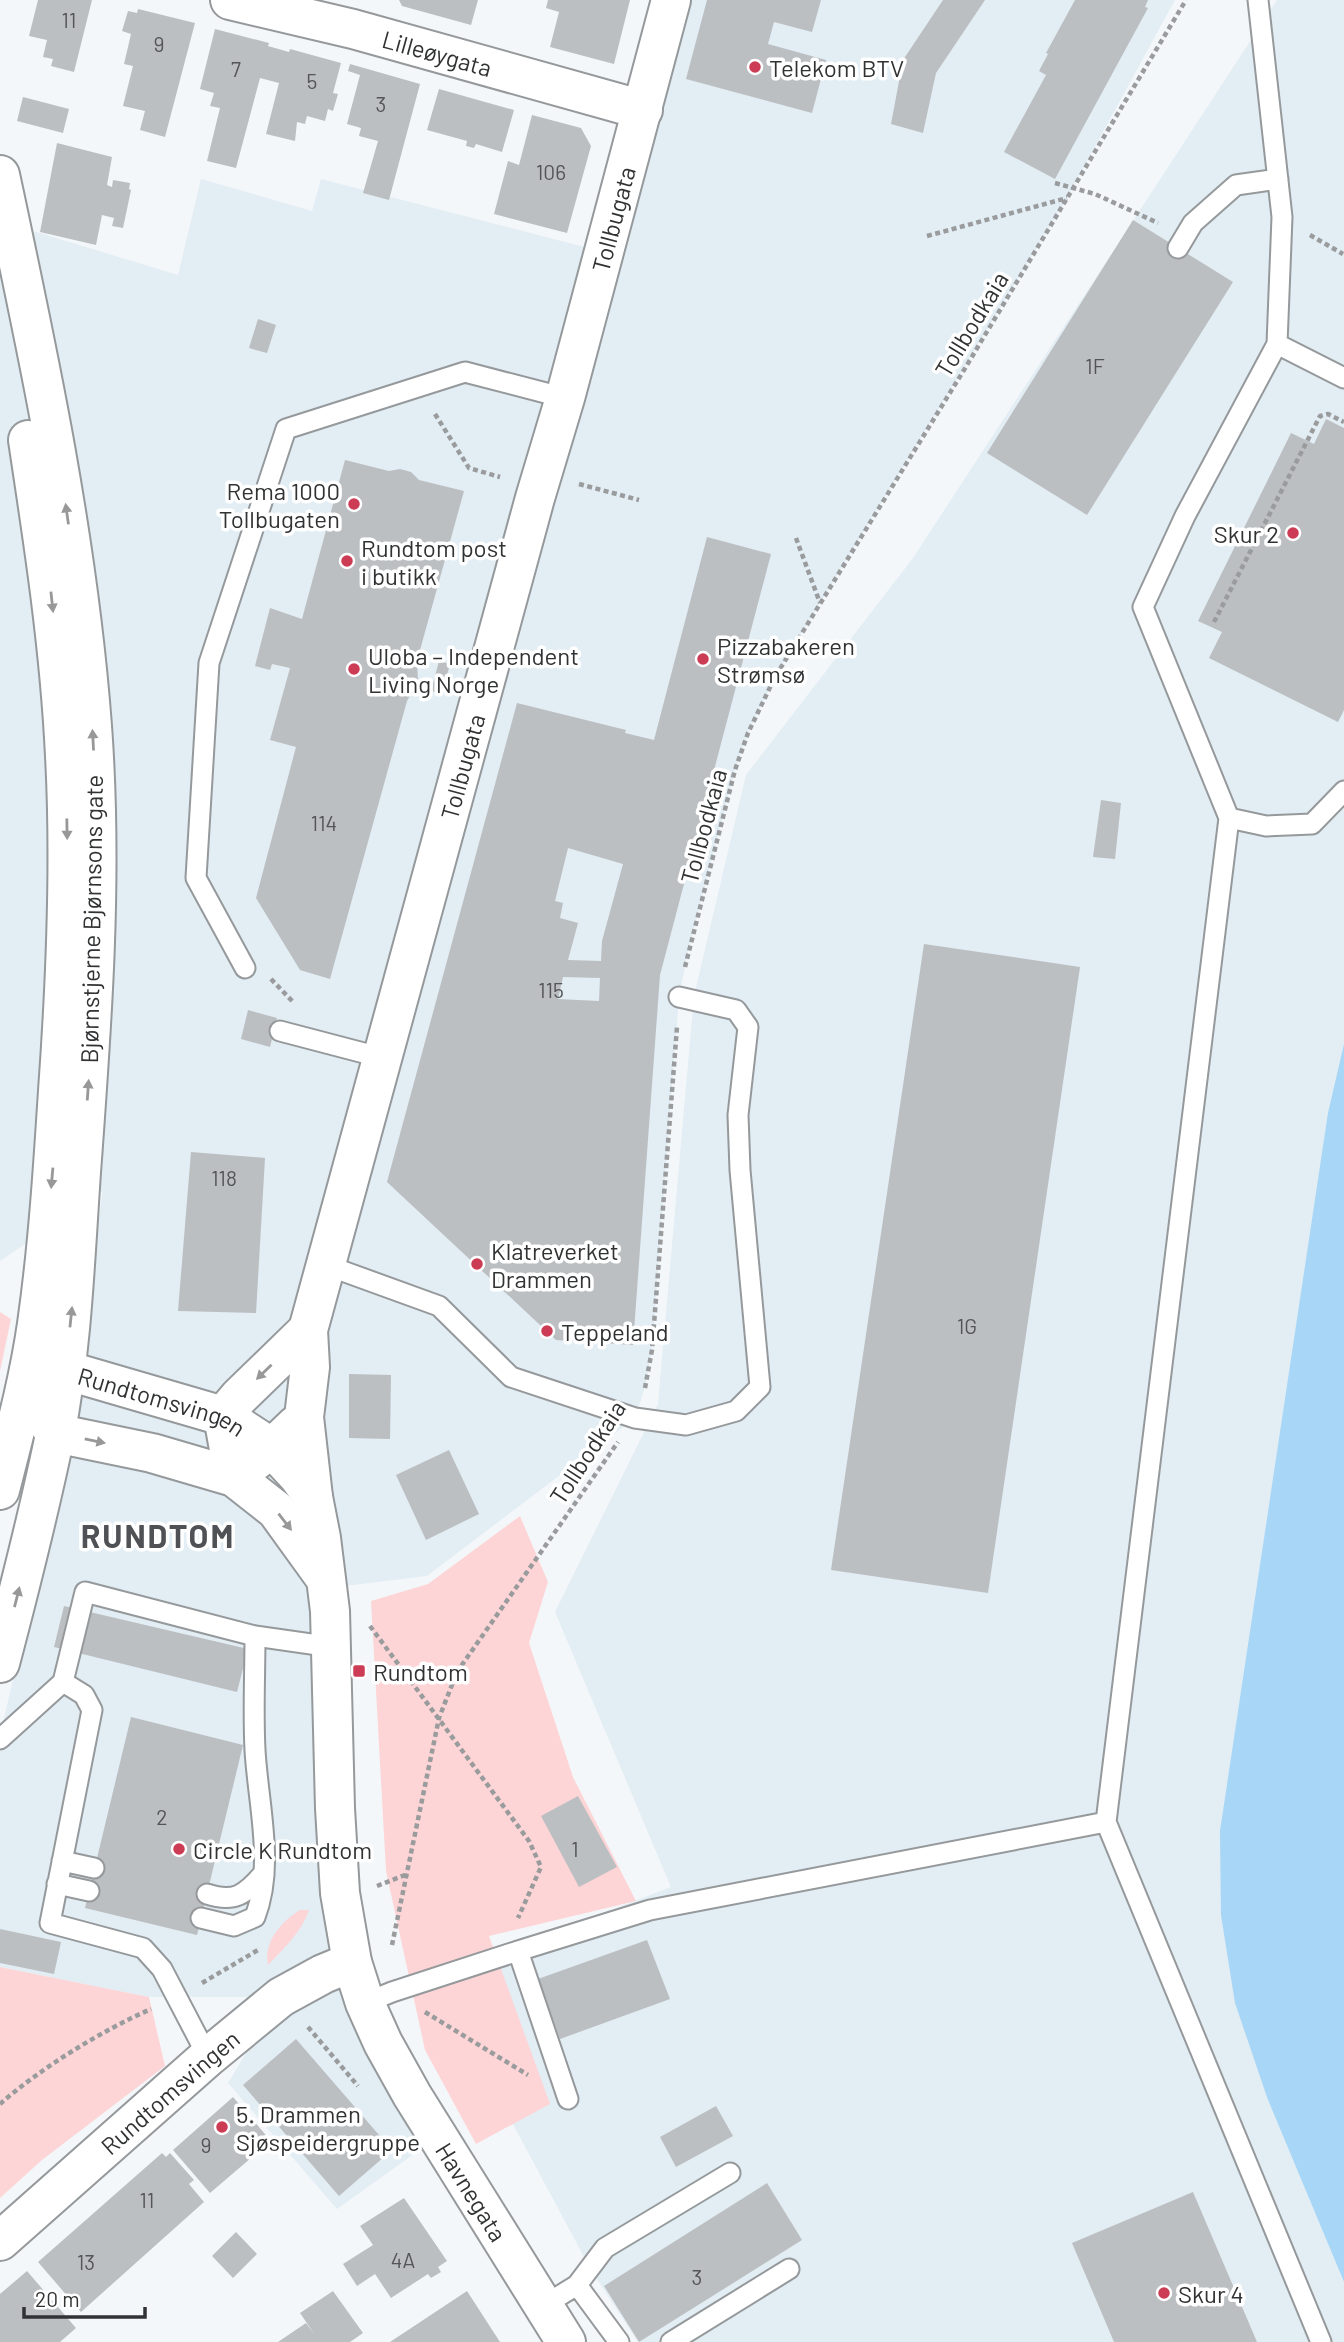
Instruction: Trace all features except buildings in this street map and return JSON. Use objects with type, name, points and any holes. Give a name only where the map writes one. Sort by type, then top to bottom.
[{"type":"main road","name":"Lilleøygata","points":[[230,0],[356,14],[643,110]]},
{"type":"main road","name":"Tollbugata","points":[[313,1497],[304,1417],[310,1367],[308,1329],[535,498],[565,398],[671,0]]},
{"type":"main road","name":"Bjørnstjerne Bjørnsons gate","points":[[0,174],[31,318],[65,501],[81,617],[92,727],[97,835],[94,998],[75,1282],[65,1370],[55,1433],[0,1663]]},
{"type":"main road","name":"Bjørnstjerne Bjørnsons gate","points":[[0,293],[21,396],[50,587],[61,695],[66,783],[64,1015],[44,1273],[25,1391],[0,1490]]},
{"type":"main road","points":[[304,1417],[272,1448],[234,1477],[223,1416],[239,1396],[308,1329]]},
{"type":"main road","name":"Rundtomsvingen","points":[[25,1391],[65,1370],[223,1416],[272,1448],[313,1497],[321,1538],[329,1613],[340,1893],[352,1962],[379,1998]]},
{"type":"main road","points":[[25,1391],[55,1433]]},
{"type":"main road","name":"Rundtomsvingen","points":[[55,1433],[152,1453],[234,1477],[276,1510],[329,1613]]},
{"type":"main road","name":"Rundtomsvingen","points":[[0,2241],[208,2057],[281,1997],[352,1962]]},
{"type":"main road","name":"Havnegata","points":[[379,1998],[383,2043],[412,2095],[566,2342]]},
{"type":"lane","points":[[1258,0],[1282,220],[1277,344],[1185,516],[1143,607],[1229,818],[1106,1822],[1321,2342]]},
{"type":"lane","points":[[1178,248],[1193,223],[1236,185],[1278,179]]},
{"type":"lane","points":[[1277,344],[1344,378]]},
{"type":"lane","points":[[245,968],[196,877],[209,663],[286,429],[465,372],[565,398]]},
{"type":"lane","points":[[1229,818],[1266,826],[1312,824],[1344,790]]},
{"type":"lane","points":[[326,1265],[439,1306],[511,1377],[635,1418],[686,1425],[736,1411],[761,1387],[740,1170],[738,1115],[748,1027],[736,1010],[679,997]]},
{"type":"lane","points":[[280,1031],[383,1058]]},
{"type":"lane","points":[[0,1739],[63,1682],[85,1591],[255,1636],[329,1613]]},
{"type":"lane","points":[[201,1918],[234,1926],[255,1917],[262,1898],[263,1831],[255,1751],[255,1636]]},
{"type":"lane","points":[[63,1682],[84,1695],[92,1710],[50,1923],[143,1948],[162,1969],[208,2057]]},
{"type":"lane","points":[[379,1998],[650,1910],[1106,1822]]},
{"type":"lane","points":[[62,1861],[94,1868]]},
{"type":"lane","points":[[207,1894],[223,1899],[237,1896],[250,1889],[263,1874]]},
{"type":"lane","points":[[57,1884],[89,1891]]},
{"type":"lane","points":[[518,1951],[568,2099]]},
{"type":"lane","points":[[543,2306],[577,2285],[605,2248],[730,2173]]},
{"type":"lane","points":[[671,2342],[789,2269]]},
{"type":"lane","points":[[577,2285],[619,2342]]},
{"type":"path","name":"Tollbodkaia","points":[[352,1962],[391,1945],[439,1718],[461,1665],[635,1418],[645,1387],[652,1350],[679,997],[728,797],[748,733],[775,677],[1186,0]]},
{"type":"path","points":[[1055,183],[1095,194],[1154,223],[1193,223]]},
{"type":"path","points":[[927,236],[1067,198]]},
{"type":"path","points":[[418,387],[469,468],[506,478],[504,489],[563,506],[570,482],[639,500]]},
{"type":"path","points":[[1214,622],[1320,416],[1328,414],[1344,422]]},
{"type":"path","points":[[796,538],[820,603]]},
{"type":"path","points":[[329,1613],[370,1626],[529,1841],[541,1867],[498,1958]]},
{"type":"path","points":[[368,1889],[406,1875]]},
{"type":"path","points":[[379,1998],[568,2099]]},
{"type":"shaded area","points":[[676,0],[1175,0],[1063,205],[775,677],[748,733],[735,770],[679,997],[652,1350],[645,1387],[635,1418],[427,1576],[328,1588],[352,1962],[418,2151],[337,2209],[228,2083],[280,1997],[149,1997],[0,1967],[0,1736],[46,1536],[103,1191],[0,1261],[0,221],[178,275],[201,179],[312,211],[321,179],[604,252]]},
{"type":"shaded area","points":[[1277,0],[1344,0],[1344,1055],[1268,2100],[1344,2282],[1344,2342],[638,2342],[591,2270],[435,1978],[671,1887],[555,1612],[658,1404],[694,996],[746,775],[913,558]]},
{"type":"shaded area","points":[[0,1312],[11,1319],[0,1371]]},
{"type":"shaded area","points":[[520,1516],[548,1582],[529,1643],[573,1777],[636,1901],[489,1936],[550,2104],[476,2144],[425,2050],[386,1871],[371,1601],[428,1584]]},
{"type":"shaded area","points":[[300,1910],[309,1910],[292,1940],[268,1965],[268,1948],[275,1933]]},
{"type":"shaded area","points":[[0,1967],[149,1997],[165,2066],[42,2160],[0,2198]]},
{"type":"water","points":[[1344,1044],[1344,2282],[1268,2100],[1235,2003],[1221,1915],[1220,1831],[1328,1113]]},
{"type":"place","name":"Telekom BTV","points":[[755,67]]},
{"type":"place","name":"Rema 1000 Tollbugaten","points":[[354,504]]},
{"type":"place","name":"Skur 2","points":[[1293,533]]},
{"type":"place","name":"Rundtom post i butikk","points":[[347,561]]},
{"type":"place","name":"Pizzabakeren Strømsø","points":[[703,659]]},
{"type":"place","name":"Uloba – Independent Living Norge","points":[[354,669]]},
{"type":"place","name":"Klatreverket Drammen","points":[[477,1264]]},
{"type":"place","name":"Teppeland","points":[[547,1331]]},
{"type":"place","name":"Rundtom","points":[[359,1671]]},
{"type":"place","name":"Circle K Rundtom","points":[[179,1849]]},
{"type":"place","name":"5. Drammen Sjøspeidergruppe","points":[[222,2127]]},
{"type":"place","name":"Skur 4","points":[[1164,2293]]},
{"type":"district","name":"RUNDTOM","points":[[158,1535]]}]
